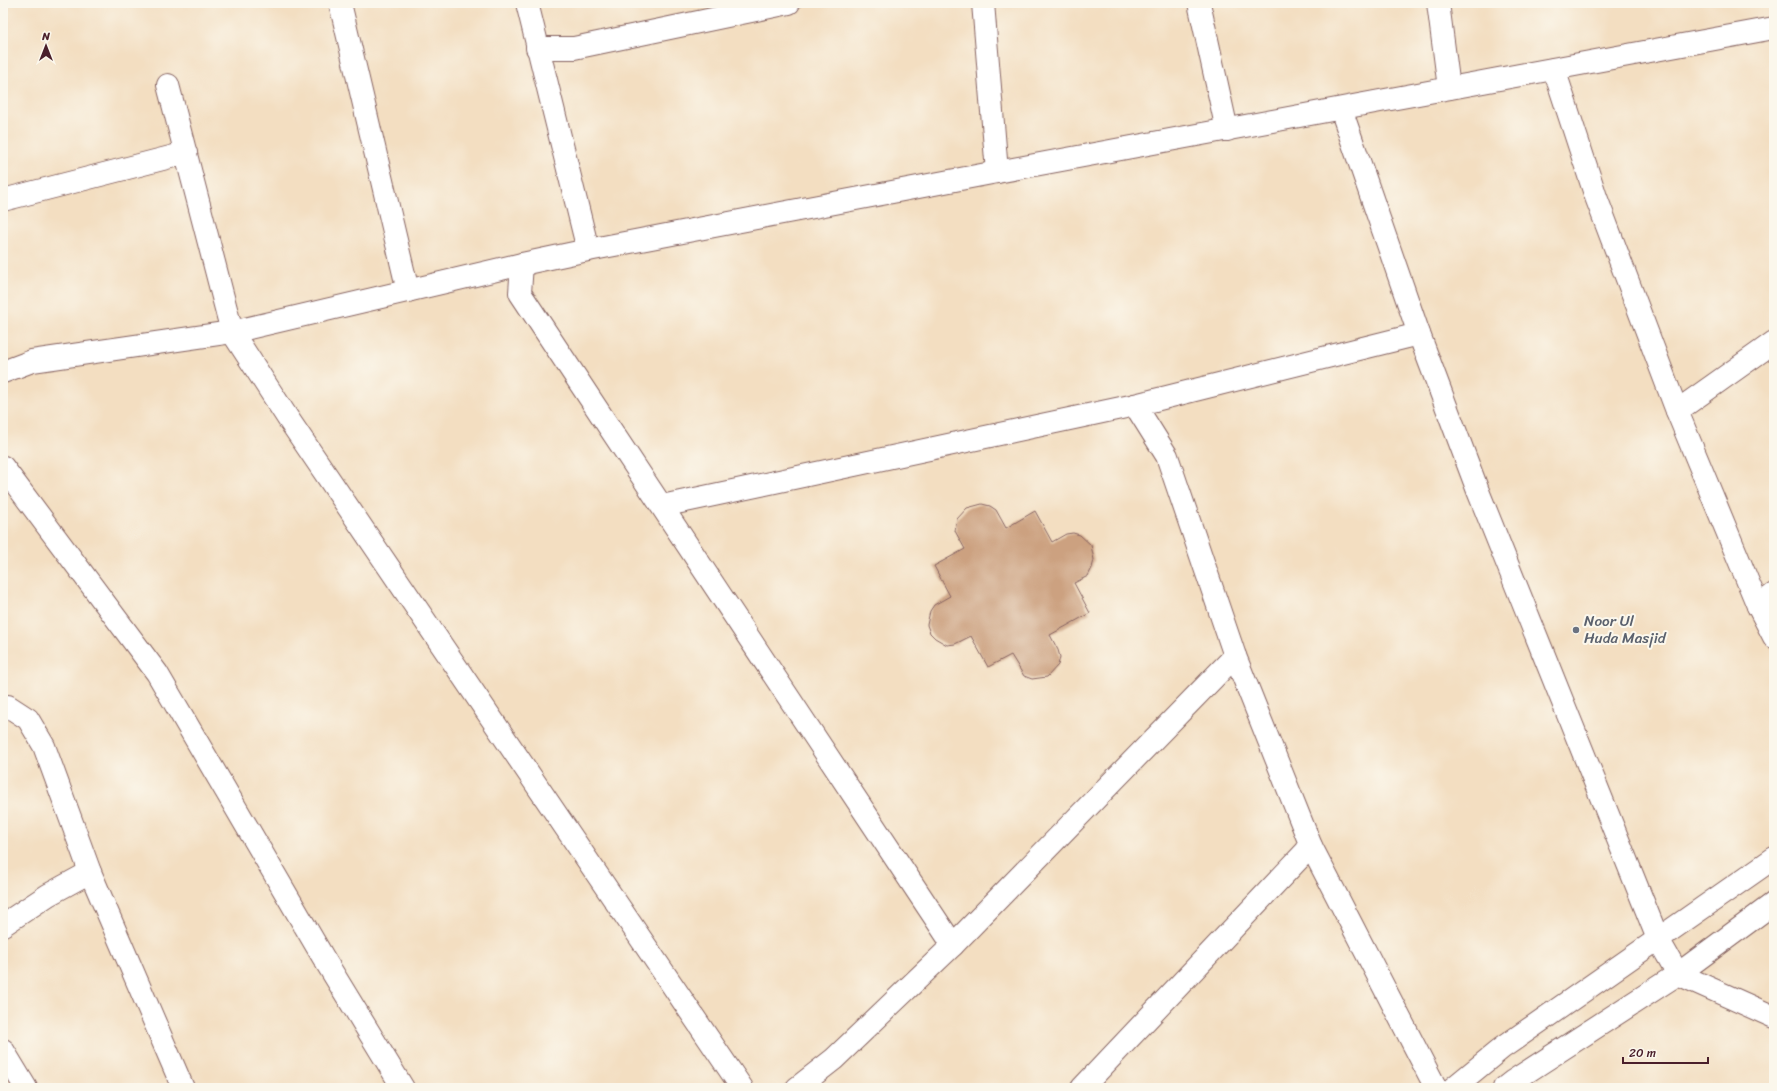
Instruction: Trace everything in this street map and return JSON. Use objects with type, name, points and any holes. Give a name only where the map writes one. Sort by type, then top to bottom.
[{"type":"street","points":[[340,3],[408,291]]},
{"type":"street","points":[[527,3],[588,250]]},
{"type":"street","points":[[537,48],[574,48],[789,3]]},
{"type":"street","points":[[983,3],[997,172]]},
{"type":"street","points":[[1199,3],[1227,130]]},
{"type":"street","points":[[1438,3],[1449,88]]},
{"type":"street","points":[[3,372],[32,361],[232,332],[588,250],[997,172],[1774,28]]},
{"type":"street","points":[[1554,69],[1596,197],[1677,411],[1766,600],[1774,637]]},
{"type":"street","points":[[168,85],[232,332],[285,414],[742,1088]]},
{"type":"street","points":[[1341,109],[1419,334],[1478,491],[1658,939],[1678,974],[1774,1017]]},
{"type":"street","points":[[3,200],[186,153]]},
{"type":"street","points":[[522,264],[520,294],[953,945]]},
{"type":"street","points":[[662,506],[1135,405],[1419,334]]},
{"type":"street","points":[[1677,411],[1774,342]]},
{"type":"street","points":[[1135,405],[1167,456],[1234,656],[1311,846],[1436,1088]]},
{"type":"street","points":[[3,467],[157,672],[324,957],[403,1088]]},
{"type":"street","points":[[797,1088],[834,1059],[953,945],[1234,656]]},
{"type":"street","points":[[3,707],[8,706],[28,719],[44,746],[90,872],[183,1088]]},
{"type":"street","points":[[1082,1088],[1311,846]]},
{"type":"street","points":[[1453,1088],[1492,1056],[1774,858]]},
{"type":"street","points":[[3,925],[48,895],[90,872]]},
{"type":"street","points":[[1492,1056],[1511,1086],[1678,974],[1774,903]]},
{"type":"street","points":[[3,1050],[26,1088]]},
{"type":"building","points":[[982,504],[990,506],[996,510],[1006,528],[1035,511],[1052,542],[1066,534],[1073,533],[1080,535],[1091,545],[1094,560],[1092,568],[1088,576],[1074,583],[1090,613],[1050,635],[1060,657],[1058,665],[1047,677],[1032,679],[1024,676],[1011,655],[988,667],[971,636],[955,644],[947,645],[935,638],[930,633],[927,625],[930,611],[934,605],[950,596],[934,566],[965,549],[955,531],[957,519],[967,508]]},
{"type":"place","name":"Noor Ul Huda Masjid","points":[[1576,630]]}]
